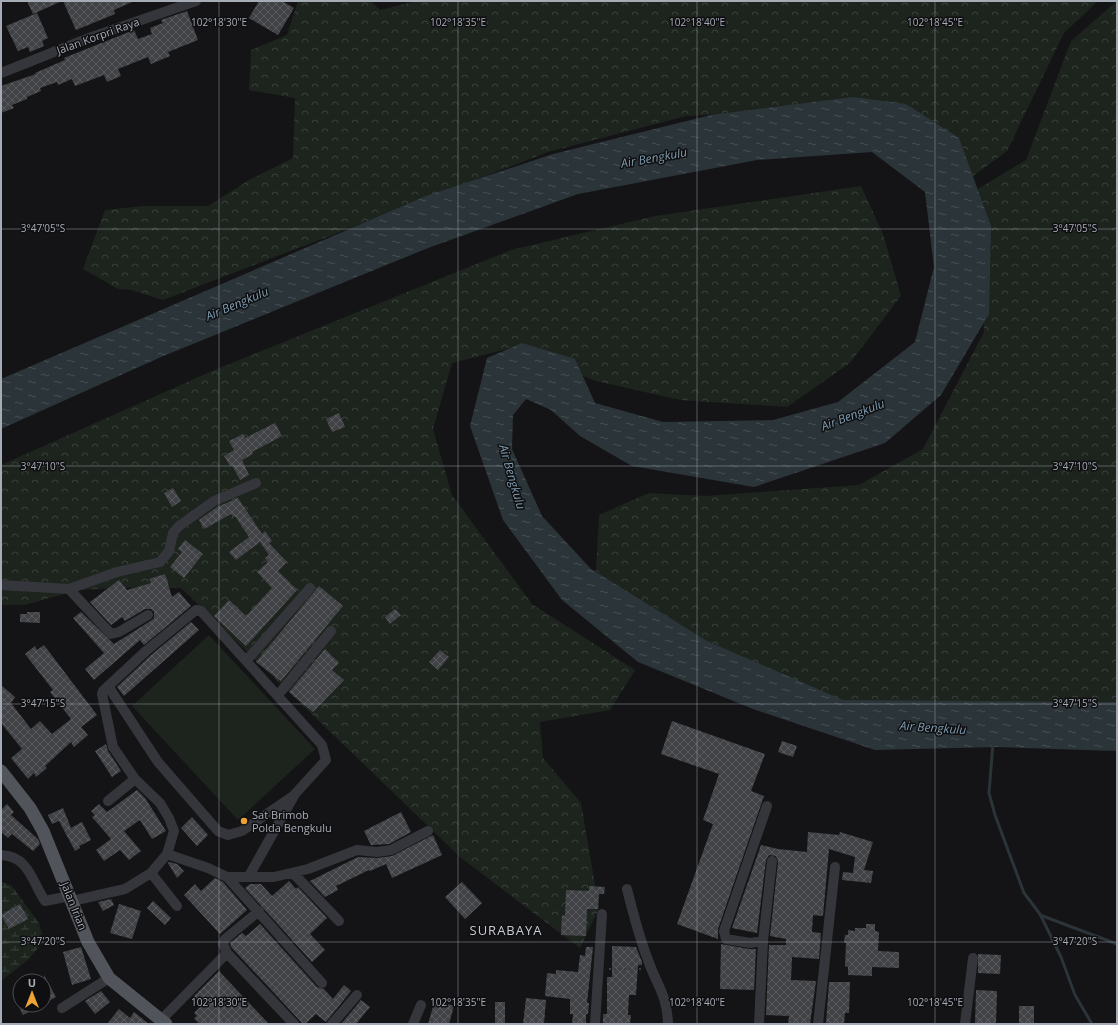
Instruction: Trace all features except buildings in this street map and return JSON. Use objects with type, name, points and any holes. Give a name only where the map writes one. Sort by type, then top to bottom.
[{"type":"main road","name":"Jalan Irian","points":[[1,771],[26,802],[39,825],[62,899],[109,978],[163,1022]]},
{"type":"street","name":"Jalan Korpri Raya","points":[[1,73],[89,38],[193,2]]},
{"type":"street","points":[[1,585],[69,589],[118,572],[160,562],[169,551],[173,533],[178,526],[214,501],[256,483]]},
{"type":"street","points":[[247,660],[310,588]]},
{"type":"street","points":[[69,589],[111,634],[119,632],[148,615]]},
{"type":"street","points":[[1,855],[9,855],[24,864],[32,873],[43,899],[62,899],[125,889],[151,873],[167,854],[174,831],[172,825],[160,803],[135,778],[113,747],[102,694],[108,686],[146,651],[196,610],[201,611],[247,660],[322,745],[326,753],[326,760],[295,794],[242,831],[228,835],[218,831],[158,762],[108,686]]},
{"type":"street","points":[[278,695],[331,631]]},
{"type":"street","points":[[108,801],[135,778]]},
{"type":"street","points":[[249,876],[295,794]]},
{"type":"street","points":[[763,941],[750,943],[726,938],[724,931],[767,806]]},
{"type":"street","points":[[227,877],[274,877],[292,873],[308,869],[358,850],[377,852],[391,850],[428,831]]},
{"type":"street","points":[[167,854],[208,868],[227,877],[322,983]]},
{"type":"street","points":[[759,1024],[763,941],[772,861]]},
{"type":"street","points":[[818,1024],[835,867]]},
{"type":"street","points":[[151,873],[177,906]]},
{"type":"street","points":[[292,873],[339,921]]},
{"type":"street","points":[[626,889],[651,970],[664,997],[668,1024]]},
{"type":"street","points":[[259,911],[225,939],[223,944],[227,953],[294,1024]]},
{"type":"street","points":[[595,1024],[600,968],[602,914]]},
{"type":"street","points":[[163,1022],[227,953]]},
{"type":"street","points":[[965,1024],[973,958]]},
{"type":"street","points":[[62,1008],[109,978]]},
{"type":"street","points":[[332,1024],[357,994]]},
{"type":"street","points":[[413,1024],[421,1005]]},
{"type":"path","points":[[600,968],[651,970]]},
{"type":"green space","points":[[298,1],[371,1],[380,10],[417,1],[1098,1],[1064,33],[1007,151],[965,182],[857,107],[686,116],[548,152],[163,300],[131,290],[118,289],[83,269],[105,210],[144,206],[208,206],[249,180],[293,158],[295,98],[249,90],[251,50],[287,35]]},
{"type":"green space","points":[[1117,1],[1117,710],[875,713],[738,663],[632,604],[596,571],[599,515],[649,493],[705,496],[859,485],[923,449],[984,332],[976,190],[1026,160],[1071,41]]},
{"type":"green space","points":[[861,186],[883,234],[901,296],[850,363],[787,407],[680,400],[596,381],[511,348],[452,363],[433,429],[452,495],[532,604],[635,670],[610,710],[540,722],[543,758],[581,803],[599,908],[580,948],[460,857],[181,588],[142,587],[79,590],[24,605],[1,605],[1,465],[212,371],[511,250],[655,216]]},
{"type":"green space","points":[[209,635],[315,749],[238,820],[132,706]]},
{"type":"green space","points":[[1,881],[12,886],[39,923],[44,941],[28,960],[1,981]]},
{"type":"water","name":"Air Bengkulu","points":[[853,97],[906,104],[959,138],[991,226],[989,314],[941,395],[885,443],[754,487],[632,466],[580,436],[551,410],[526,399],[513,415],[512,449],[542,516],[591,569],[707,641],[843,700],[1117,702],[1117,751],[997,747],[875,750],[753,709],[638,662],[562,600],[503,520],[470,426],[487,358],[522,343],[575,359],[595,403],[663,422],[773,420],[838,402],[915,342],[934,267],[925,192],[872,152],[757,160],[578,194],[428,248],[161,357],[1,429],[1,379],[426,196],[553,154],[711,115]]},
{"type":"waterway","points":[[993,743],[989,793],[995,815],[1024,893],[1040,914],[1061,957],[1075,995],[1092,1024]]},
{"type":"waterway","points":[[1040,915],[1117,944]]},
{"type":"place","name":"Sat Brimob Polda Bengkulu","points":[[244,821]]},
{"type":"district","name":"SURABAYA","points":[[506,930]]}]
